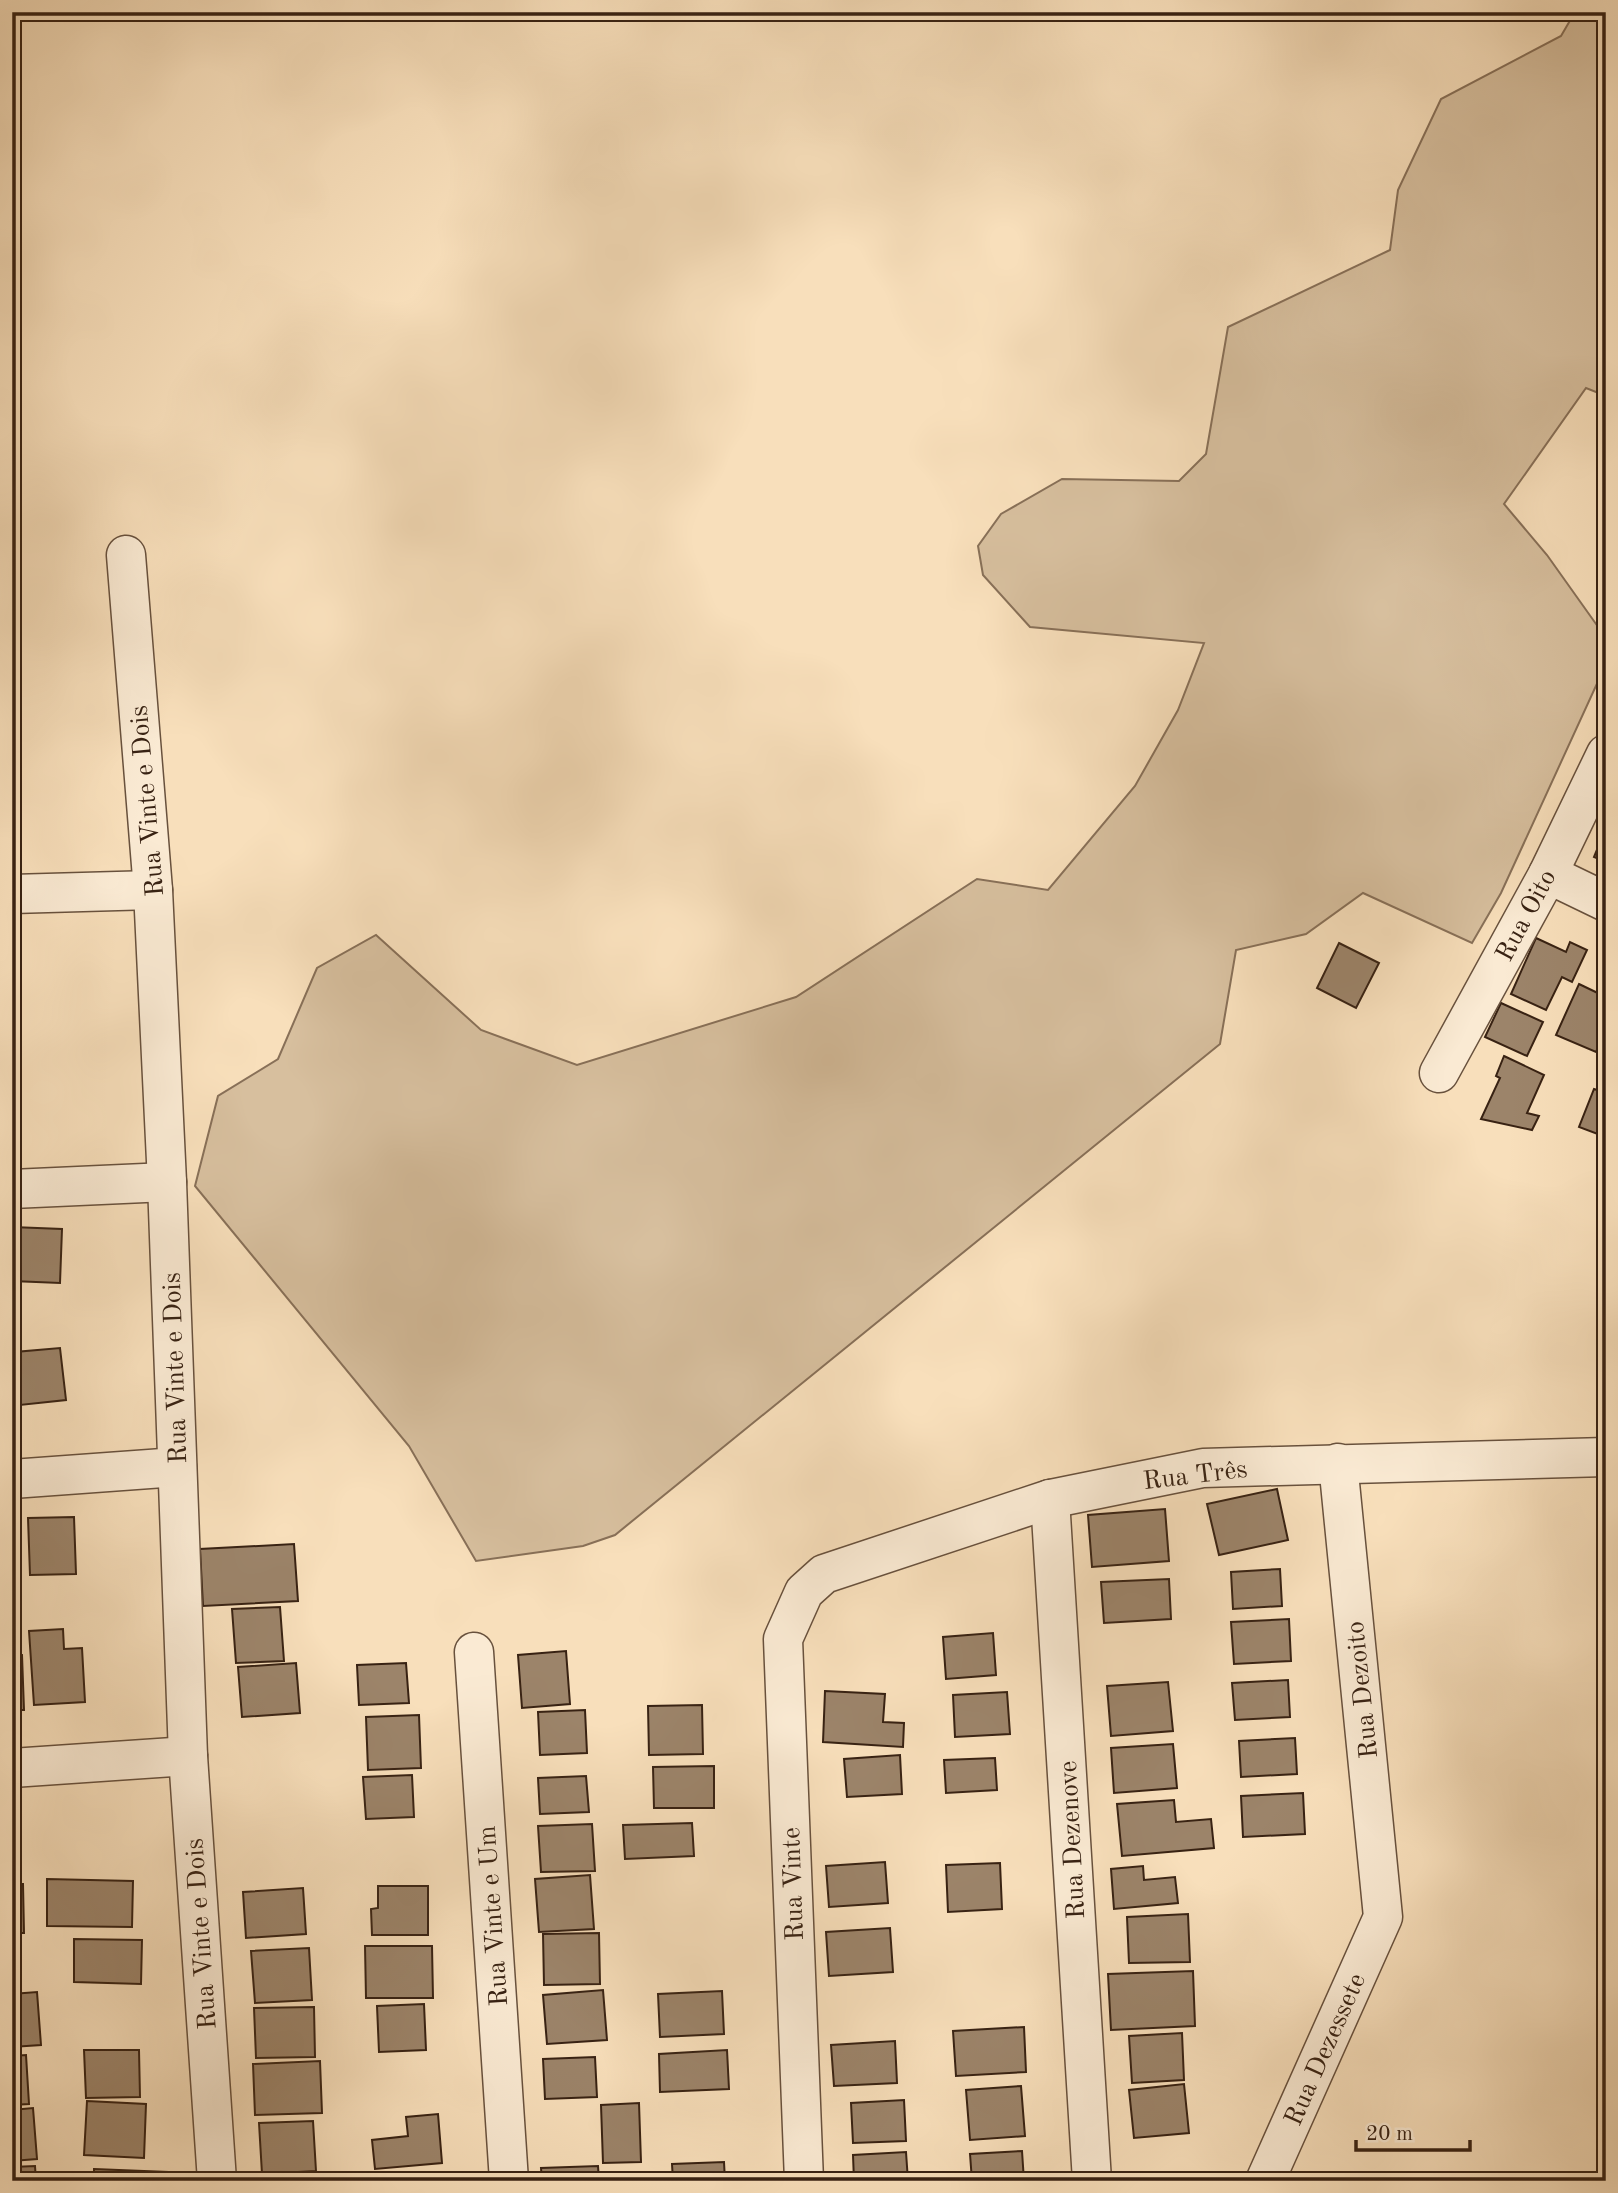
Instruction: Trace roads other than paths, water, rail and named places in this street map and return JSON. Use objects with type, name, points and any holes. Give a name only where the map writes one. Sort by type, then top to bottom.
[{"type":"street","name":"Rua Vinte e Dois","points":[[126,555],[153,890],[167,1182],[188,1756],[217,2181]]},
{"type":"street","name":"Rua Oito","points":[[1440,1073],[1548,874],[1606,754]]},
{"type":"street","points":[[1548,874],[1606,902]]},
{"type":"street","points":[[12,894],[153,890]]},
{"type":"street","points":[[12,1189],[167,1182]]},
{"type":"street","name":"Rua Três","points":[[803,1592],[824,1574],[1050,1499],[1203,1468],[1606,1457]]},
{"type":"street","name":"Rua Dezoito","points":[[1338,1463],[1383,1917]]},
{"type":"street","points":[[12,1479],[177,1468]]},
{"type":"street","name":"Rua Dezenove","points":[[1050,1499],[1092,2181]]},
{"type":"street","name":"Rua Vinte","points":[[803,1592],[783,1639],[804,2181]]},
{"type":"street","name":"Rua Vinte e Um","points":[[474,1652],[509,2181]]},
{"type":"street","points":[[12,1768],[188,1756]]},
{"type":"street","name":"Rua Dezessete","points":[[1265,2181],[1383,1917]]}]
